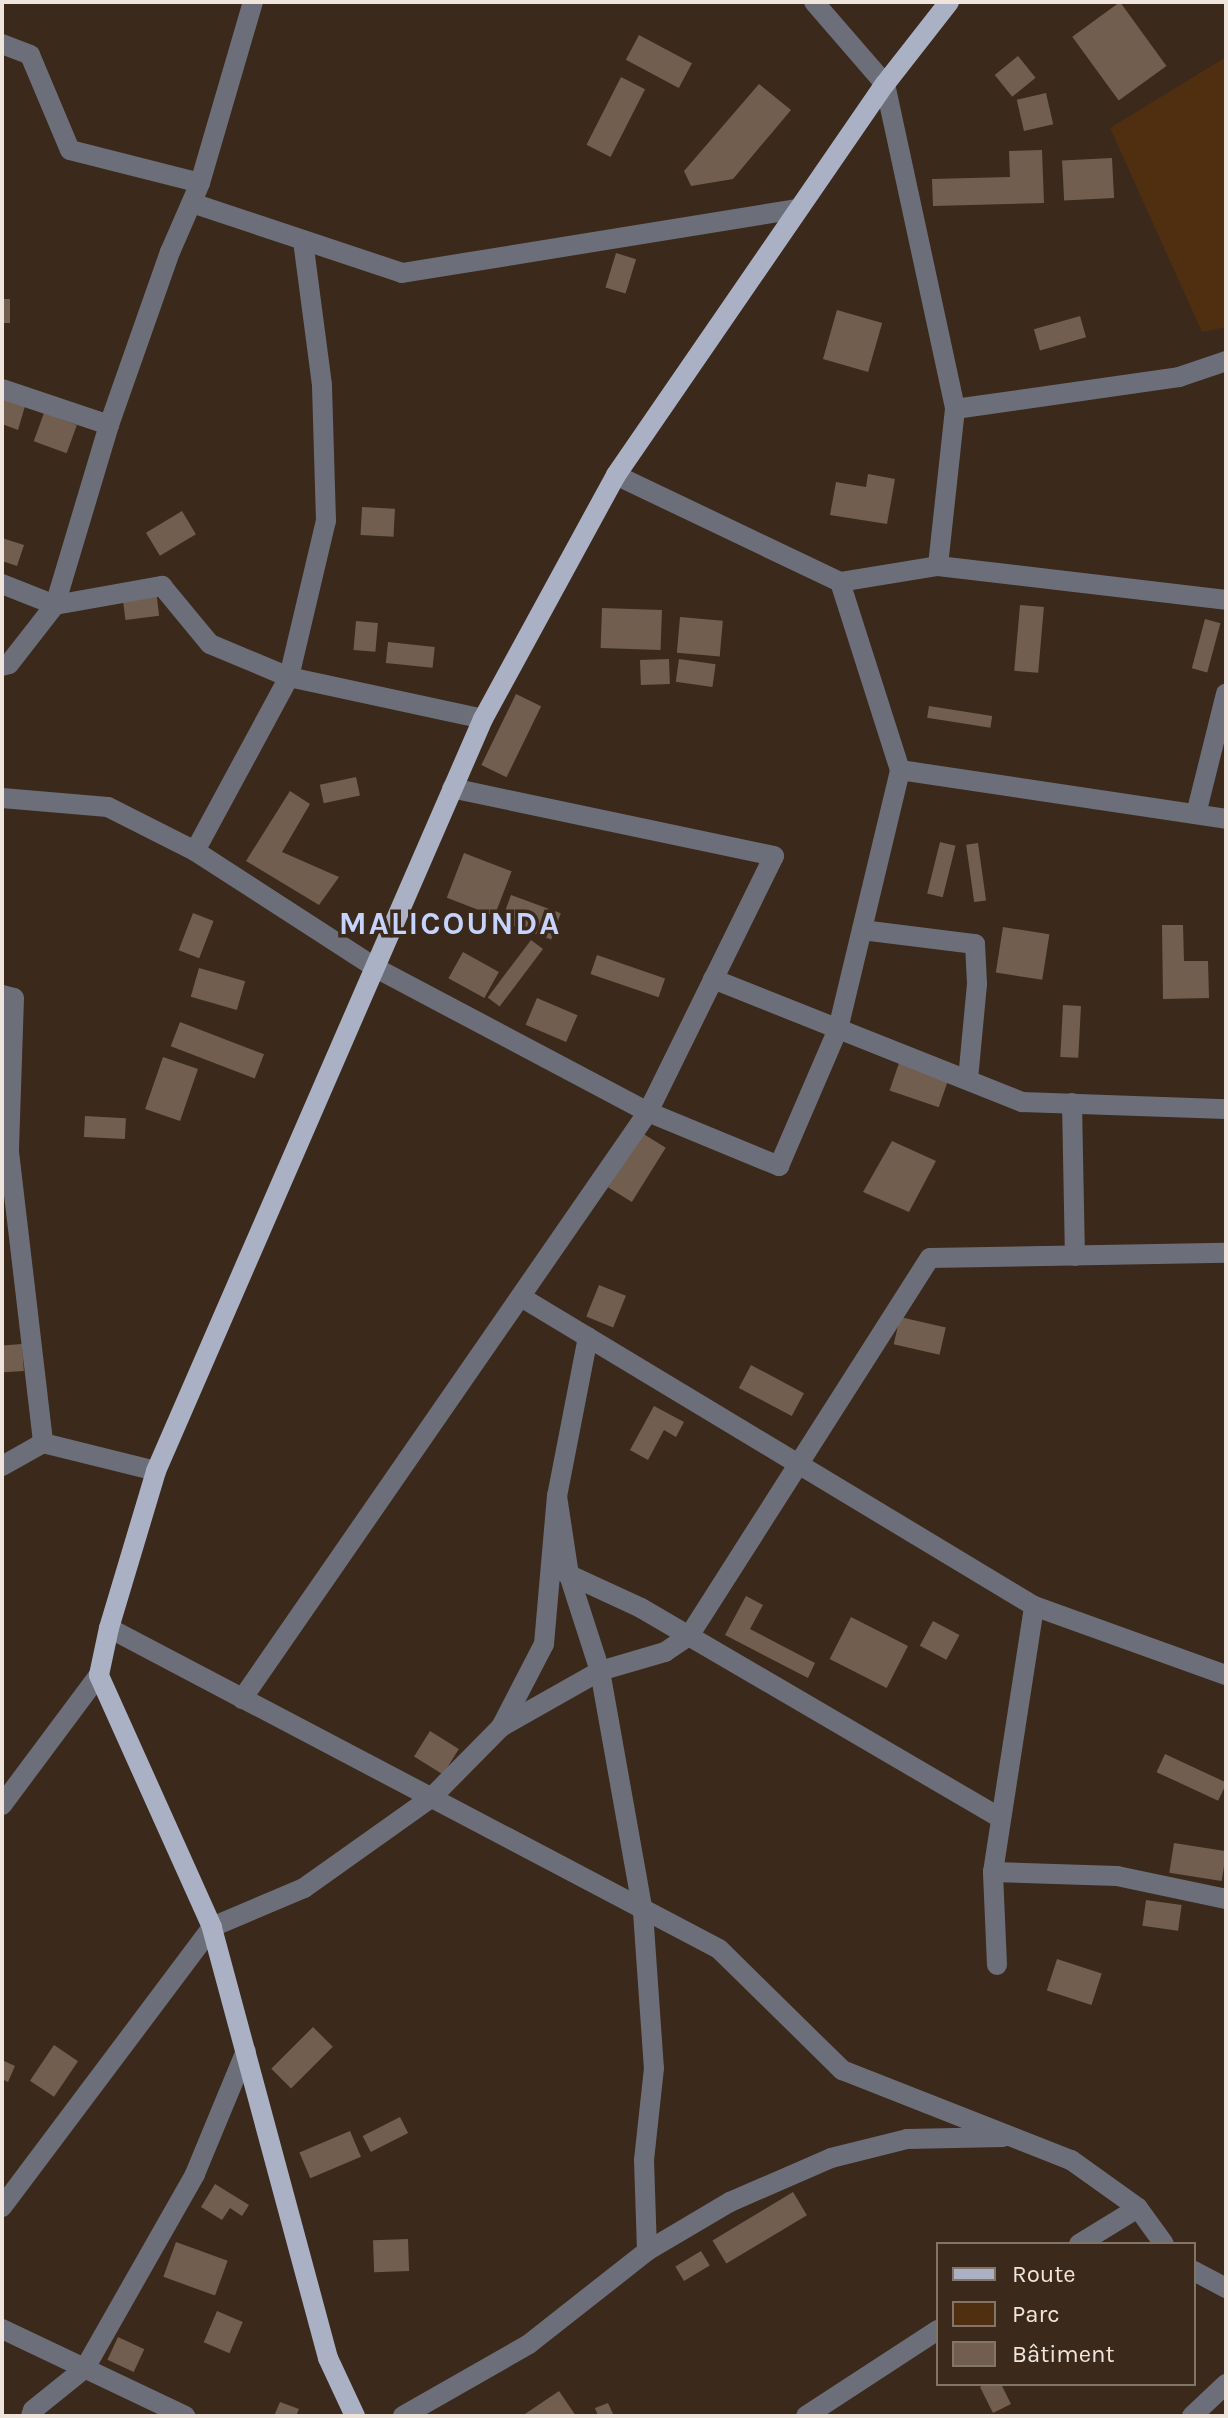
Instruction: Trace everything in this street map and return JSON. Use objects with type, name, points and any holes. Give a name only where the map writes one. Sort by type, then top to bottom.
[{"type":"main road","points":[[355,2416],[328,2358],[212,1927],[99,1675],[109,1628],[156,1471],[483,719],[616,475],[885,84],[949,2]]},
{"type":"street","points":[[2,666],[9,664],[55,605],[109,425],[170,252],[196,193],[253,2]]},
{"type":"street","points":[[814,2],[885,84],[955,409],[938,566]]},
{"type":"street","points":[[2,44],[30,55],[70,150],[196,193],[303,240],[402,273],[798,209]]},
{"type":"street","points":[[195,851],[289,677],[326,521],[322,385],[303,240]]},
{"type":"street","points":[[955,409],[1179,377],[1226,361]]},
{"type":"street","points":[[2,389],[109,425]]},
{"type":"street","points":[[616,475],[840,582],[938,566],[1226,600]]},
{"type":"street","points":[[2,798],[108,807],[195,851],[374,967],[648,1112],[779,1166],[838,1029],[900,770],[840,582]]},
{"type":"street","points":[[2,584],[55,605],[162,586],[210,644],[289,677],[483,719]]},
{"type":"street","points":[[1196,814],[1226,694]]},
{"type":"street","points":[[900,770],[1226,819]]},
{"type":"street","points":[[242,1699],[648,1112],[774,856],[452,788]]},
{"type":"street","points":[[862,930],[975,944],[977,984],[968,1080]]},
{"type":"street","points":[[713,979],[1022,1102],[1226,1109]]},
{"type":"street","points":[[2,995],[14,998],[9,1152],[43,1443]]},
{"type":"street","points":[[1072,1103],[1075,1256]]},
{"type":"street","points":[[2,2207],[212,1927],[304,1888],[432,1797],[501,1727],[600,1671],[665,1652],[689,1636],[796,1463],[930,1258],[1226,1253]]},
{"type":"street","points":[[521,1297],[1034,1606],[1226,1675]]},
{"type":"street","points":[[501,1727],[544,1644],[557,1496],[588,1337]]},
{"type":"street","points":[[2,1466],[43,1443],[156,1471]]},
{"type":"street","points":[[557,1496],[569,1575],[600,1671],[643,1912],[654,2068],[644,2160],[647,2251]]},
{"type":"street","points":[[550,1564],[689,1636],[1001,1818]]},
{"type":"street","points":[[997,1965],[993,1872],[1034,1606]]},
{"type":"street","points":[[109,1628],[432,1797],[643,1912],[719,1949],[842,2070],[1071,2160],[1138,2208],[1163,2242]]},
{"type":"street","points":[[2,1805],[99,1675]]},
{"type":"street","points":[[993,1872],[1117,1876],[1226,1899]]},
{"type":"street","points":[[31,2416],[85,2368],[195,2174],[246,2051]]},
{"type":"street","points":[[403,2416],[529,2344],[647,2251],[730,2202],[831,2158],[907,2139],[1012,2137]]},
{"type":"street","points":[[1082,2242],[1138,2208]]},
{"type":"street","points":[[1196,2272],[1226,2288]]},
{"type":"street","points":[[2,2329],[185,2416]]},
{"type":"street","points":[[806,2416],[936,2331]]},
{"type":"street","points":[[1192,2416],[1226,2384]]},
{"type":"green space","points":[[1226,57],[1226,327],[1202,332],[1110,128]]},
{"type":"building","points":[[1120,2],[1166,66],[1119,101],[1072,37]]},
{"type":"building","points":[[639,35],[692,63],[679,88],[626,60]]},
{"type":"building","points":[[1018,56],[1036,78],[1012,97],[995,75]]},
{"type":"building","points":[[621,77],[645,89],[611,157],[586,145]]},
{"type":"building","points":[[759,84],[791,110],[733,179],[691,186],[684,171]]},
{"type":"building","points":[[1046,93],[1053,124],[1024,131],[1017,100]]},
{"type":"building","points":[[1042,150],[1044,203],[933,206],[932,179],[1010,177],[1009,151]]},
{"type":"building","points":[[1112,158],[1114,198],[1064,201],[1062,161]]},
{"type":"building","points":[[616,253],[636,259],[626,294],[605,287]]},
{"type":"building","points":[[2,299],[10,299],[10,323],[2,323]]},
{"type":"building","points":[[837,310],[882,323],[868,372],[823,359]]},
{"type":"building","points":[[1080,316],[1086,337],[1040,350],[1034,329]]},
{"type":"building","points":[[2,399],[25,406],[18,430],[2,424]]},
{"type":"building","points":[[44,413],[77,425],[67,453],[34,441]]},
{"type":"building","points":[[868,474],[895,479],[887,524],[830,515],[836,482],[866,487]]},
{"type":"building","points":[[362,507],[395,509],[393,537],[361,535]]},
{"type":"building","points":[[182,511],[196,534],[160,556],[146,533]]},
{"type":"building","points":[[2,538],[24,545],[17,566],[2,561]]},
{"type":"building","points":[[156,590],[159,616],[125,620],[122,594]]},
{"type":"building","points":[[1020,605],[1044,607],[1038,673],[1014,671]]},
{"type":"building","points":[[602,608],[662,610],[661,650],[601,648]]},
{"type":"building","points":[[680,617],[723,621],[720,657],[677,653]]},
{"type":"building","points":[[1205,619],[1220,623],[1207,672],[1192,668]]},
{"type":"building","points":[[356,621],[378,623],[375,652],[353,650]]},
{"type":"building","points":[[388,642],[435,647],[433,668],[386,663]]},
{"type":"building","points":[[669,659],[670,684],[641,685],[640,660]]},
{"type":"building","points":[[679,659],[716,664],[712,687],[676,682]]},
{"type":"building","points":[[516,694],[541,706],[507,777],[481,765]]},
{"type":"building","points":[[929,706],[992,716],[990,728],[927,718]]},
{"type":"building","points":[[356,777],[360,796],[324,803],[320,785]]},
{"type":"building","points":[[290,791],[310,804],[282,852],[339,877],[319,905],[246,861]]},
{"type":"building","points":[[940,842],[956,846],[943,897],[927,893]]},
{"type":"building","points":[[978,843],[986,900],[974,902],[966,845]]},
{"type":"building","points":[[464,853],[512,871],[494,916],[447,898]]},
{"type":"building","points":[[511,895],[561,913],[551,939],[501,921]]},
{"type":"building","points":[[193,913],[214,921],[199,958],[179,950]]},
{"type":"building","points":[[1162,925],[1183,925],[1184,961],[1208,961],[1209,998],[1163,999]]},
{"type":"building","points":[[1003,927],[1049,934],[1042,980],[996,972]]},
{"type":"building","points":[[531,940],[543,949],[500,1007],[488,998]]},
{"type":"building","points":[[463,952],[499,972],[484,998],[448,978]]},
{"type":"building","points":[[597,955],[665,978],[659,997],[590,974]]},
{"type":"building","points":[[199,968],[245,981],[237,1010],[191,997]]},
{"type":"building","points":[[537,998],[578,1015],[566,1042],[526,1025]]},
{"type":"building","points":[[1063,1005],[1081,1006],[1078,1058],[1060,1057]]},
{"type":"building","points":[[180,1022],[264,1054],[255,1079],[171,1046]]},
{"type":"building","points":[[163,1057],[198,1069],[180,1121],[145,1109]]},
{"type":"building","points":[[899,1063],[948,1080],[939,1107],[890,1090]]},
{"type":"building","points":[[85,1116],[126,1118],[125,1139],[84,1137]]},
{"type":"building","points":[[642,1133],[666,1148],[632,1202],[608,1187]]},
{"type":"building","points":[[892,1141],[936,1161],[909,1212],[863,1192]]},
{"type":"building","points":[[599,1285],[626,1296],[613,1327],[586,1317]]},
{"type":"building","points":[[900,1317],[946,1328],[939,1355],[894,1344]]},
{"type":"building","points":[[22,1344],[24,1371],[4,1372],[2,1345]]},
{"type":"building","points":[[751,1365],[804,1393],[792,1416],[739,1388]]},
{"type":"building","points":[[654,1406],[684,1422],[676,1437],[664,1430],[648,1460],[630,1450]]},
{"type":"building","points":[[746,1596],[763,1605],[750,1629],[815,1663],[808,1678],[725,1635]]},
{"type":"building","points":[[851,1617],[908,1646],[887,1688],[830,1659]]},
{"type":"building","points":[[933,1621],[959,1635],[946,1660],[920,1646]]},
{"type":"building","points":[[430,1731],[459,1749],[443,1774],[414,1756]]},
{"type":"building","points":[[1165,1754],[1226,1782],[1218,1801],[1157,1772]]},
{"type":"building","points":[[1174,1843],[1226,1851],[1222,1881],[1169,1873]]},
{"type":"building","points":[[1146,1900],[1182,1905],[1178,1931],[1142,1926]]},
{"type":"building","points":[[1057,1959],[1102,1974],[1092,2005],[1047,1990]]},
{"type":"building","points":[[313,2027],[333,2047],[291,2089],[271,2069]]},
{"type":"building","points":[[54,2045],[78,2061],[54,2097],[30,2081]]},
{"type":"building","points":[[2,2060],[15,2066],[8,2082],[2,2079]]},
{"type":"building","points":[[400,2117],[408,2133],[371,2152],[363,2136]]},
{"type":"building","points":[[350,2131],[361,2157],[310,2178],[299,2152]]},
{"type":"building","points":[[215,2184],[249,2205],[242,2216],[230,2208],[222,2220],[201,2207]]},
{"type":"building","points":[[793,2192],[807,2215],[726,2264],[712,2240]]},
{"type":"building","points":[[408,2239],[409,2271],[374,2272],[373,2240]]},
{"type":"building","points":[[176,2242],[228,2261],[215,2296],[163,2277]]},
{"type":"building","points":[[701,2251],[710,2266],[684,2281],[675,2266]]},
{"type":"building","points":[[217,2311],[243,2322],[229,2353],[204,2342]]},
{"type":"building","points":[[118,2337],[144,2349],[134,2372],[107,2360]]},
{"type":"building","points":[[1002,2386],[1011,2404],[993,2413],[980,2387]]},
{"type":"building","points":[[559,2391],[576,2416],[522,2416]]},
{"type":"building","points":[[280,2402],[299,2409],[296,2416],[274,2416]]},
{"type":"building","points":[[608,2403],[614,2416],[598,2416],[595,2408]]},
{"type":"district","name":"MALICOUNDA","points":[[450,924]]}]
